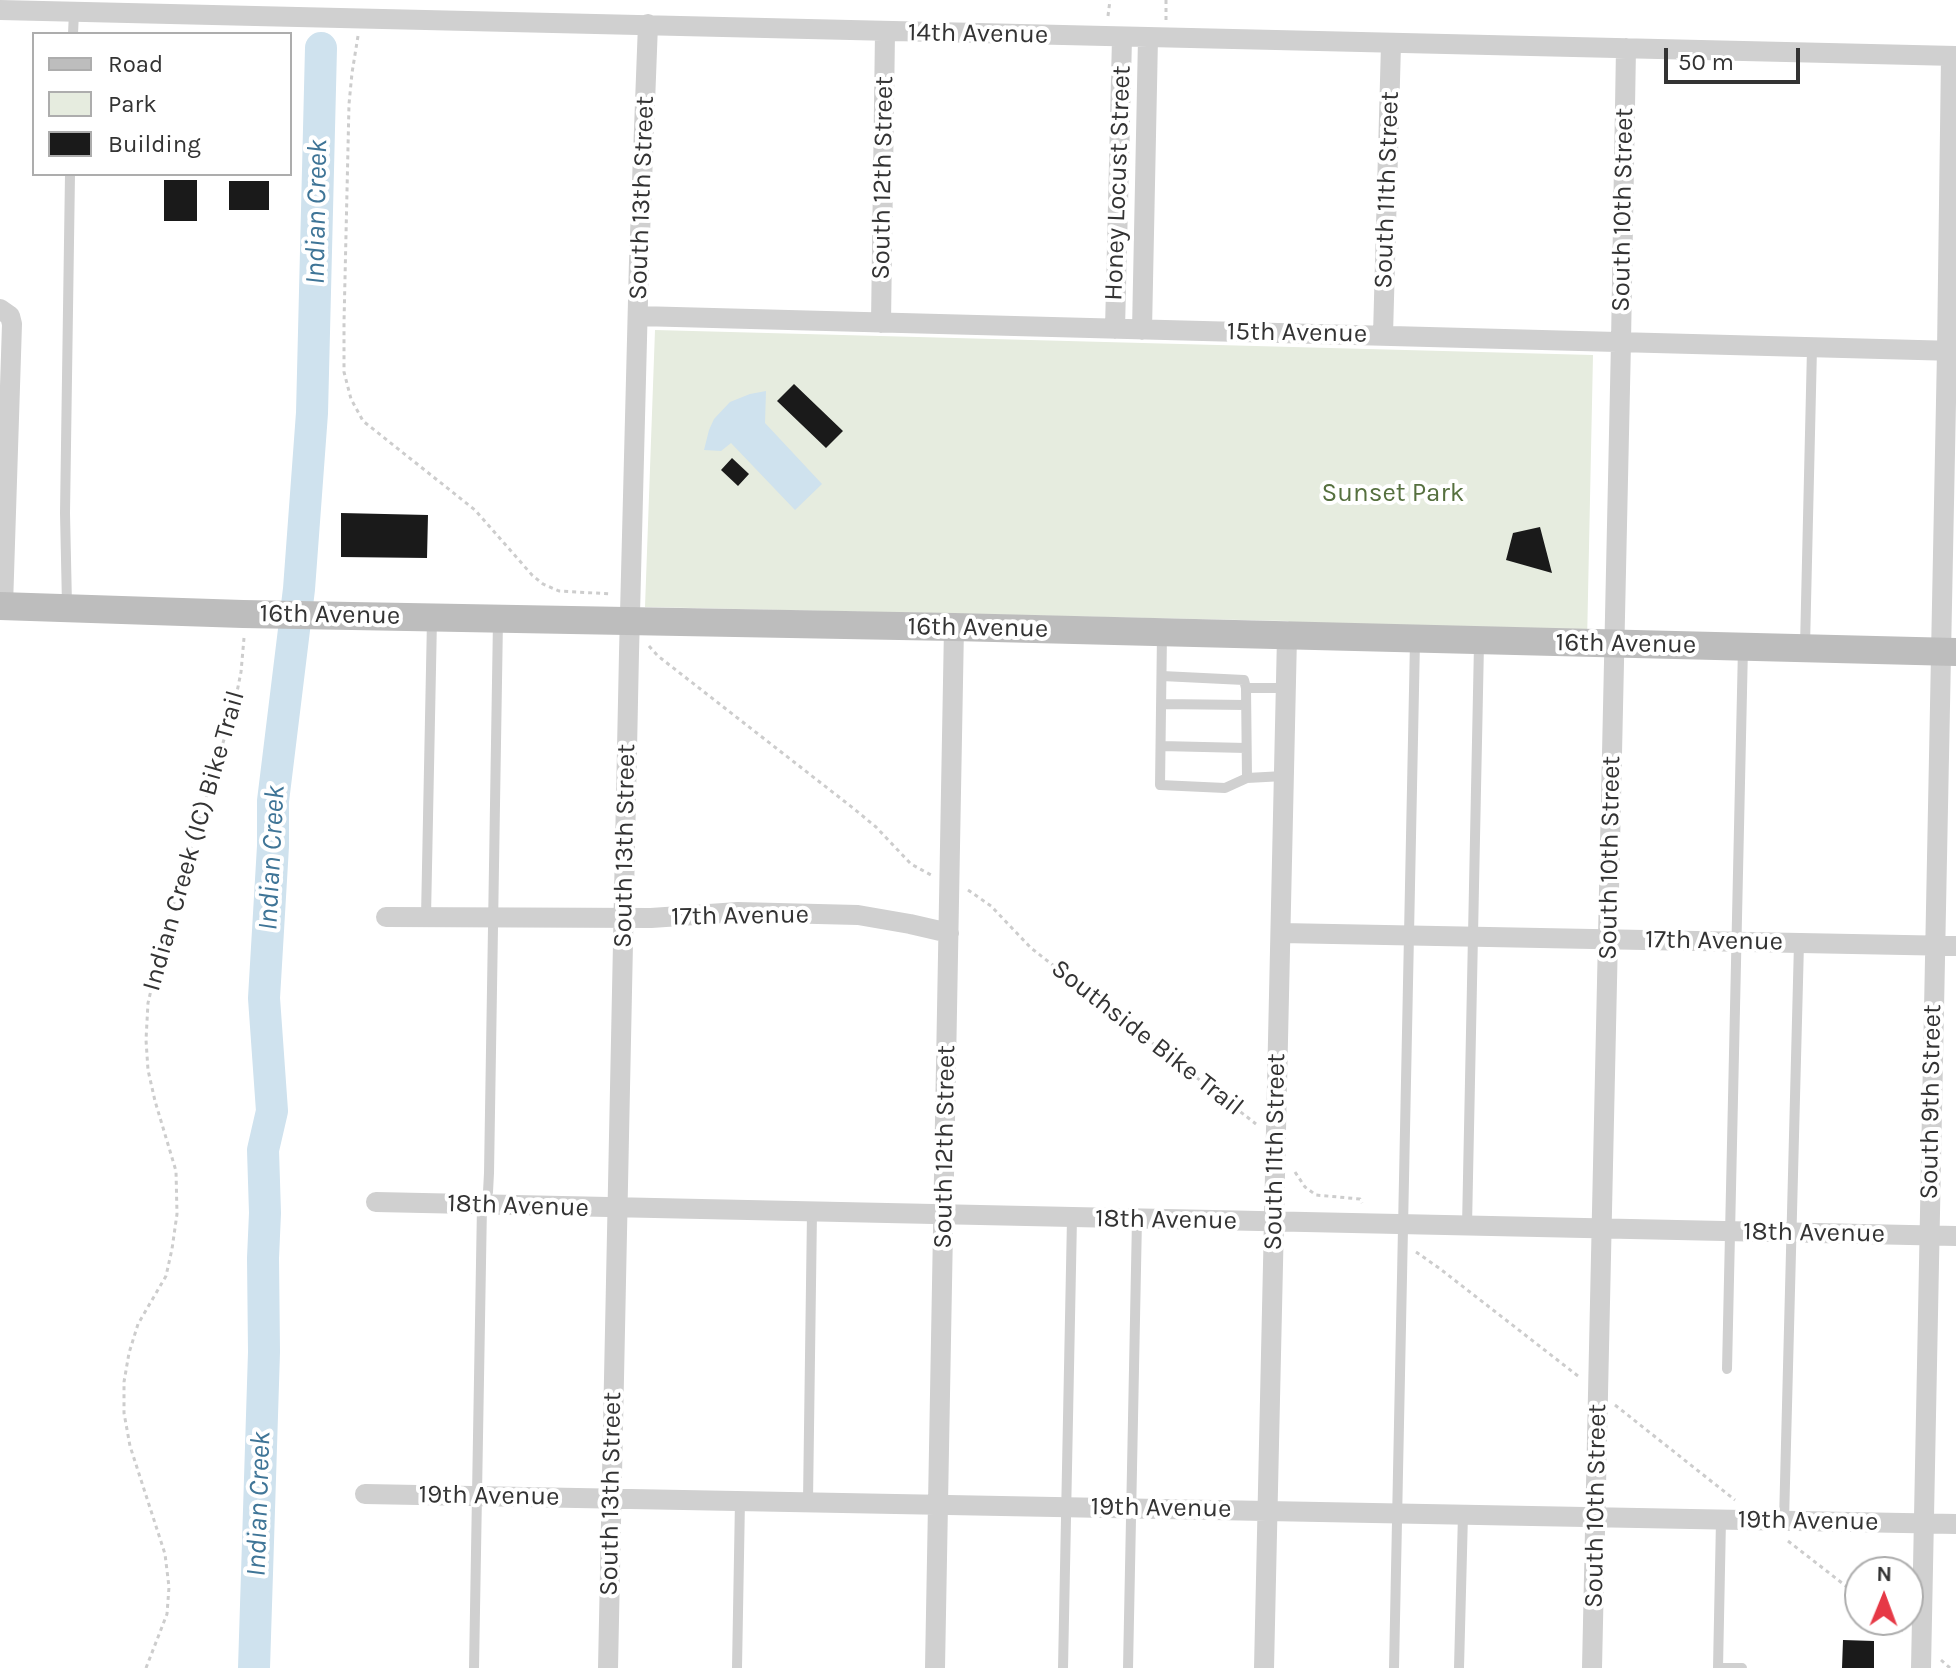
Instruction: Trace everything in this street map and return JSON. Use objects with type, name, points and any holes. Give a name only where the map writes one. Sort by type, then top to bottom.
[{"type":"street","name":"14th Avenue","points":[[0,10],[1953,56]]},
{"type":"street","name":"South 13th Street","points":[[608,1668],[630,620],[648,24]]},
{"type":"street","name":"South 12th Street","points":[[881,323],[885,32]]},
{"type":"street","name":"Honey Locust Street","points":[[1115,329],[1122,38]]},
{"type":"street","name":"Honey Locust Street","points":[[1142,330],[1148,38]]},
{"type":"street","name":"South 11th Street","points":[[1383,335],[1391,44]]},
{"type":"street","name":"South 10th Street","points":[[1592,1668],[1626,48]]},
{"type":"street","name":"South 9th Street","points":[[1921,1668],[1935,946],[1949,652],[1953,56]]},
{"type":"street","points":[[1,606],[4,453],[12,324],[10,316],[2,310]]},
{"type":"street","name":"15th Avenue","points":[[638,316],[1951,351]]},
{"type":"street","name":"16th Avenue","points":[[1,606],[1949,652]]},
{"type":"street","name":"South 12th Street","points":[[935,1668],[954,627]]},
{"type":"street","name":"South 11th Street","points":[[1264,1668],[1287,636]]},
{"type":"street","name":"17th Avenue","points":[[386,917],[623,918],[738,912],[858,915],[949,933]]},
{"type":"street","name":"17th Avenue","points":[[1281,933],[1956,946]]},
{"type":"street","name":"18th Avenue","points":[[376,1202],[1956,1236]]},
{"type":"street","name":"19th Avenue","points":[[365,1494],[1956,1524]]},
{"type":"lane","points":[[73,32],[74,12]]},
{"type":"lane","points":[[67,607],[65,513],[70,176]]},
{"type":"lane","points":[[1805,648],[1812,348]]},
{"type":"lane","points":[[426,917],[433,617]]},
{"type":"lane","points":[[474,1668],[482,1205],[488,1192],[489,1173],[498,618]]},
{"type":"lane","points":[[1162,632],[1160,785],[1225,788],[1247,778],[1284,776]]},
{"type":"lane","points":[[1394,1668],[1415,639]]},
{"type":"lane","points":[[1467,1226],[1479,640]]},
{"type":"lane","points":[[1727,1369],[1743,647]]},
{"type":"lane","points":[[1162,676],[1286,688]]},
{"type":"lane","points":[[1245,684],[1247,778]]},
{"type":"lane","points":[[1161,704],[1246,705]]},
{"type":"lane","points":[[1161,746],[1246,748]]},
{"type":"lane","points":[[1784,1521],[1799,943]]},
{"type":"lane","points":[[808,1501],[812,1212]]},
{"type":"lane","points":[[1063,1668],[1072,1218]]},
{"type":"lane","points":[[1128,1668],[1137,1219]]},
{"type":"lane","points":[[737,1668],[740,1500]]},
{"type":"lane","points":[[1459,1668],[1463,1514]]},
{"type":"lane","points":[[1721,1520],[1718,1668],[1742,1668]]},
{"type":"path","points":[[358,18],[349,104],[344,334],[346,386],[356,410],[363,421],[475,510],[543,584],[559,591],[603,594]]},
{"type":"path","name":"Indian Creek (IC) Bike Trail","points":[[146,1668],[167,1614],[169,1587],[165,1554],[130,1446],[124,1413],[124,1382],[138,1324],[166,1276],[177,1214],[176,1171],[148,1070],[148,1003],[164,935],[234,707],[242,661],[243,614]]},
{"type":"path","name":"Southside Bike Trail","points":[[648,646],[864,817],[911,864],[980,897],[1031,948],[1276,1140],[1287,1150],[1305,1187],[1321,1197],[1360,1199],[1372,1224]]},
{"type":"path","points":[[1403,1247],[1419,1253],[1439,1268],[1844,1585]]},
{"type":"green space","name":"Sunset Park","points":[[655,330],[1593,355],[1587,643],[1307,636],[1288,621],[645,607]]},
{"type":"water","points":[[766,391],[765,423],[822,484],[795,510],[731,443],[721,451],[704,450],[714,419],[730,402]]},
{"type":"building","points":[[164,180],[197,180],[197,221],[164,221]]},
{"type":"building","points":[[229,181],[269,181],[269,210],[229,210]]},
{"type":"building","points":[[794,384],[843,431],[826,448],[777,401]]},
{"type":"building","points":[[732,458],[749,474],[738,486],[721,470]]},
{"type":"building","points":[[341,513],[428,515],[427,558],[341,557]]},
{"type":"building","points":[[1540,527],[1552,573],[1506,560],[1513,533]]},
{"type":"building","points":[[1843,1640],[1874,1641],[1874,1668],[1842,1668]]},
{"type":"waterway","name":"Indian Creek","points":[[254,1668],[264,1352],[263,1150],[272,1111],[264,998],[273,801],[299,589],[312,413],[321,48]]}]
